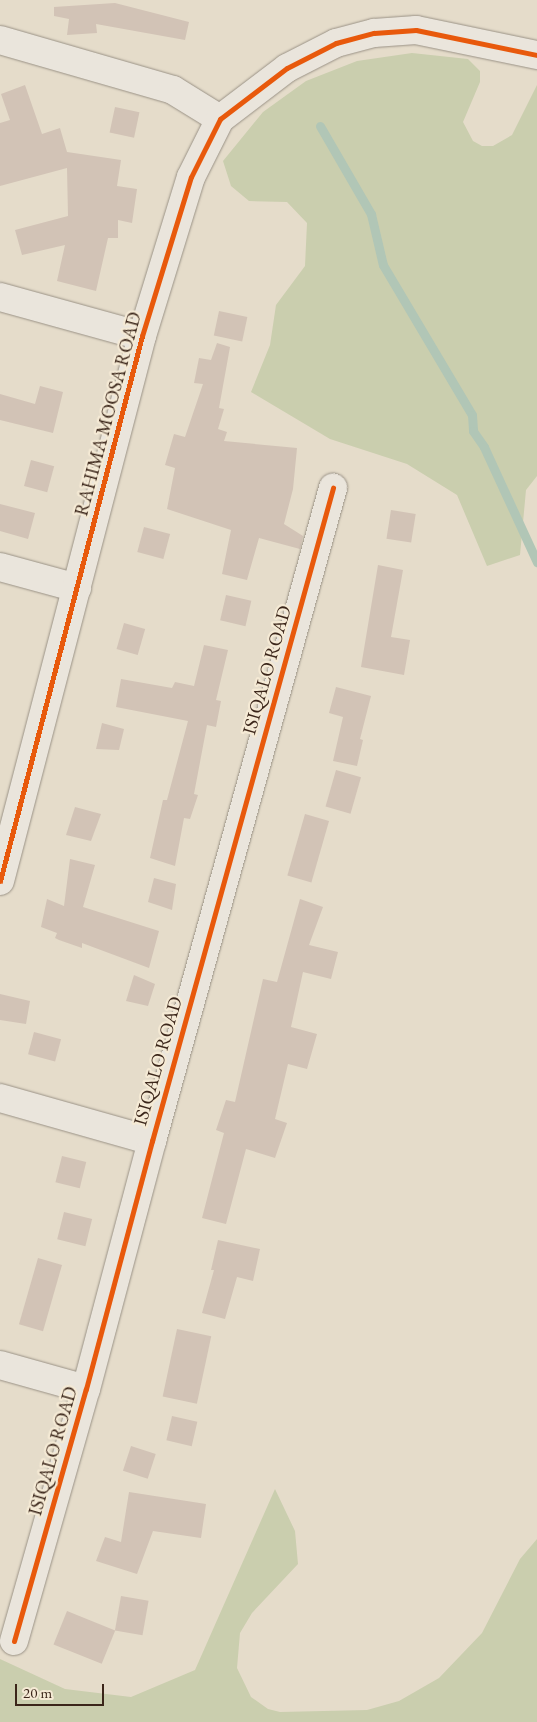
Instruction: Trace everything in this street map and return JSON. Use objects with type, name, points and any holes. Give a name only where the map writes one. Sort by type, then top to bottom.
[{"type":"street","name":"RAHIMA MOOSA ROAD","points":[[0,881],[4,842],[77,588],[142,336],[191,177],[220,118],[287,68],[336,43],[374,33],[416,30],[537,55]]},
{"type":"street","points":[[0,40],[172,90],[220,118]]},
{"type":"street","points":[[0,298],[142,336]]},
{"type":"street","name":"ISIQALO ROAD","points":[[14,1641],[86,1389],[152,1141],[333,488]]},
{"type":"street","points":[[0,566],[77,588]]},
{"type":"street","points":[[0,1098],[152,1141]]},
{"type":"street","points":[[0,1365],[86,1389]]},
{"type":"green space","points":[[412,53],[468,59],[480,71],[480,82],[463,122],[473,141],[482,146],[493,146],[512,135],[537,85],[537,476],[526,490],[520,555],[487,566],[457,495],[407,464],[330,439],[251,392],[270,345],[276,305],[305,266],[307,223],[287,202],[249,201],[231,186],[223,161],[263,112],[306,81],[357,61]]},
{"type":"green space","points":[[275,1489],[295,1531],[298,1564],[252,1613],[240,1633],[237,1668],[251,1697],[268,1709],[280,1712],[367,1710],[399,1701],[439,1678],[482,1633],[520,1559],[537,1539],[537,1722],[0,1722],[0,1659],[65,1689],[131,1697],[195,1670]]},
{"type":"building","points":[[115,3],[189,22],[185,40],[96,24],[97,33],[67,35],[69,19],[54,16],[54,7]]},
{"type":"building","points":[[25,85],[42,134],[60,128],[67,152],[121,160],[117,186],[137,189],[132,223],[118,220],[118,238],[108,238],[96,291],[57,281],[65,245],[22,255],[15,230],[68,216],[67,168],[0,186],[0,123],[10,120],[1,94]]},
{"type":"building","points":[[115,107],[139,112],[134,138],[110,132]]},
{"type":"building","points":[[219,311],[247,317],[242,341],[214,335]]},
{"type":"building","points":[[217,343],[230,347],[219,408],[224,409],[218,429],[227,432],[224,441],[297,448],[293,489],[284,524],[303,536],[300,549],[259,538],[247,580],[222,574],[231,530],[167,509],[175,468],[165,465],[174,434],[185,437],[203,384],[194,383],[199,358],[211,360]]},
{"type":"building","points":[[40,386],[63,392],[53,433],[0,420],[0,394],[35,404]]},
{"type":"building","points":[[31,460],[54,466],[47,492],[24,486]]},
{"type":"building","points":[[0,504],[35,513],[28,539],[0,531]]},
{"type":"building","points":[[391,510],[416,514],[411,543],[386,539]]},
{"type":"building","points":[[144,527],[170,534],[163,559],[137,552]]},
{"type":"building","points":[[378,565],[403,570],[391,637],[410,640],[404,675],[361,667]]},
{"type":"building","points":[[226,595],[251,601],[245,626],[220,620]]},
{"type":"building","points":[[124,623],[145,629],[138,655],[117,649]]},
{"type":"building","points":[[204,645],[228,650],[216,700],[221,701],[216,727],[207,725],[194,794],[198,795],[190,819],[184,818],[175,866],[150,858],[163,800],[167,800],[188,721],[116,707],[121,679],[172,688],[175,682],[194,686]]},
{"type":"building","points":[[336,687],[371,696],[360,739],[363,740],[357,766],[333,761],[343,717],[329,713]]},
{"type":"building","points":[[102,723],[124,729],[119,750],[96,749]]},
{"type":"building","points":[[336,770],[361,777],[351,814],[326,807]]},
{"type":"building","points":[[75,807],[101,814],[91,841],[66,835]]},
{"type":"building","points":[[305,814],[329,821],[311,882],[287,876]]},
{"type":"building","points":[[70,859],[95,865],[83,907],[159,931],[149,968],[82,943],[82,948],[59,940],[55,938],[57,933],[41,927],[47,899],[64,906]]},
{"type":"building","points":[[154,878],[176,884],[172,910],[148,902]]},
{"type":"building","points":[[300,899],[323,907],[309,945],[338,952],[331,979],[303,972],[291,1027],[317,1034],[307,1069],[288,1064],[275,1119],[287,1123],[275,1158],[246,1149],[226,1224],[202,1218],[224,1133],[216,1130],[226,1100],[235,1102],[263,979],[277,982]]},
{"type":"building","points":[[134,975],[155,984],[148,1006],[126,1001]]},
{"type":"building","points":[[0,994],[30,1001],[26,1024],[0,1020]]},
{"type":"building","points":[[34,1032],[61,1039],[55,1061],[28,1054]]},
{"type":"building","points":[[62,1156],[86,1162],[80,1188],[55,1182]]},
{"type":"building","points":[[64,1212],[92,1219],[85,1246],[57,1239]]},
{"type":"building","points":[[218,1240],[260,1249],[253,1281],[237,1277],[225,1319],[202,1313],[214,1270],[211,1270]]},
{"type":"building","points":[[38,1258],[62,1265],[43,1331],[19,1324]]},
{"type":"building","points":[[177,1329],[211,1336],[197,1404],[163,1396]]},
{"type":"building","points":[[172,1416],[197,1422],[192,1446],[166,1440]]},
{"type":"building","points":[[131,1446],[156,1454],[148,1479],[123,1471]]},
{"type":"building","points":[[129,1492],[206,1504],[201,1538],[153,1531],[137,1574],[96,1561],[105,1537],[121,1542]]},
{"type":"building","points":[[121,1596],[149,1601],[142,1635],[115,1630]]},
{"type":"building","points":[[67,1611],[115,1630],[102,1664],[54,1644]]},
{"type":"waterway","points":[[320,126],[371,214],[383,265],[472,415],[473,431],[484,447],[537,562]]},
{"type":"cycle path","points":[[0,881],[142,336],[191,177],[220,119],[287,68],[336,43],[374,33],[416,30],[537,55]]},
{"type":"cycle path","points":[[14,1641],[86,1389],[152,1141],[333,488]]}]
